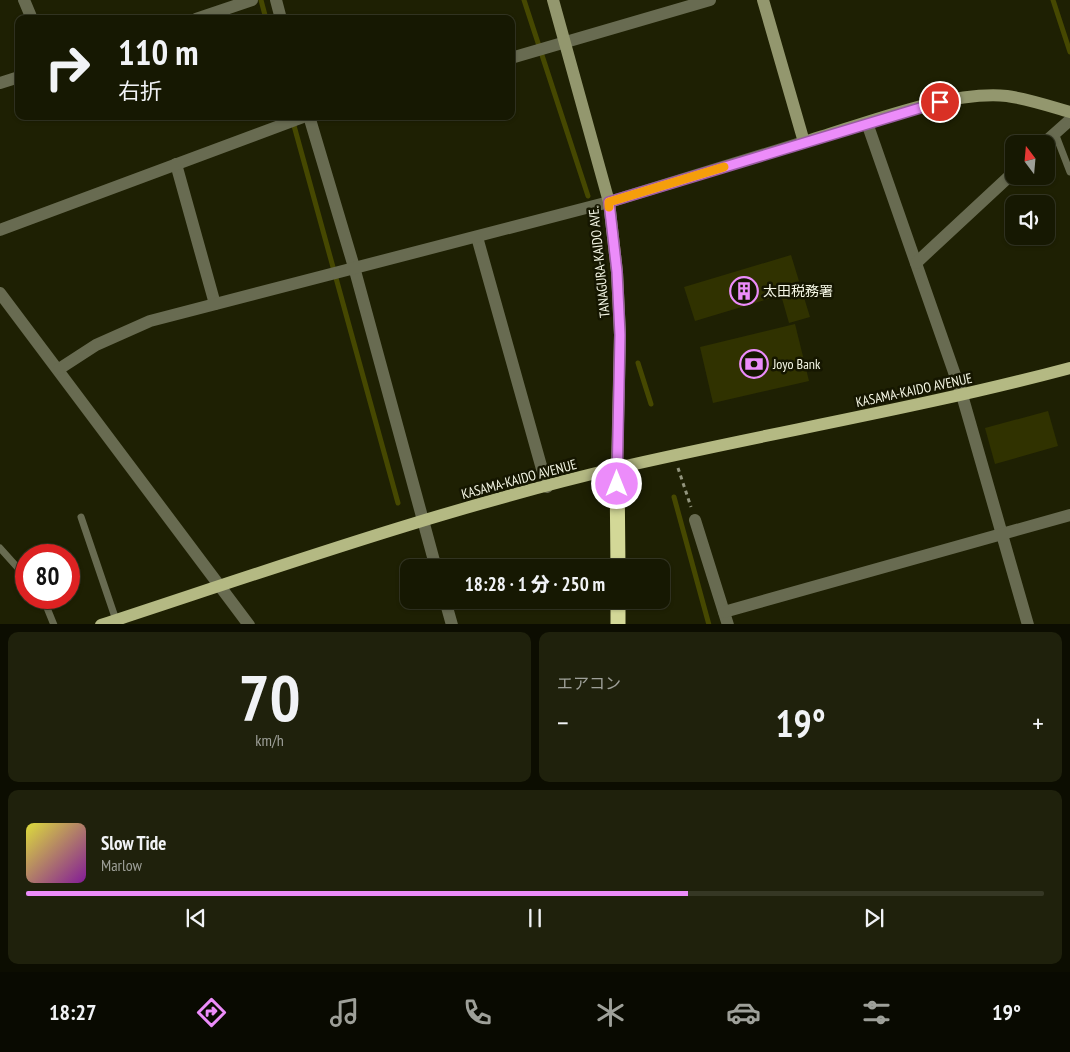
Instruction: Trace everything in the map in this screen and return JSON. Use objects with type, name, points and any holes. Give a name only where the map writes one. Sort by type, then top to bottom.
[{"type":"highway","points":[[617,468],[618,559]]},
{"type":"highway","points":[[618,609],[618,624]]},
{"type":"main road","name":"KASAMA-KAIDO AVENUE","points":[[101,624],[422,520],[617,468],[962,395],[1070,368]]},
{"type":"street","points":[[24,0],[30,15]]},
{"type":"street","points":[[208,15],[252,0]]},
{"type":"street","points":[[276,0],[280,15]]},
{"type":"street","name":"TANAGURA-KAIDO AVE.","points":[[553,0],[609,202],[617,272],[620,335],[617,468]]},
{"type":"street","points":[[515,57],[710,0]]},
{"type":"street","points":[[763,0],[804,142]]},
{"type":"street","points":[[0,82],[15,78]]},
{"type":"street","points":[[59,369],[96,344],[150,321],[609,202],[926,106],[983,96],[1031,100],[1070,112]]},
{"type":"street","points":[[0,230],[297,120]]},
{"type":"street","points":[[309,120],[354,267],[433,559]]},
{"type":"street","points":[[1055,133],[1070,120]]},
{"type":"street","points":[[867,123],[962,395],[1028,624]]},
{"type":"street","points":[[176,164],[215,304]]},
{"type":"street","points":[[916,263],[1005,180]]},
{"type":"street","points":[[477,237],[546,487]]},
{"type":"street","points":[[0,293],[249,624]]},
{"type":"street","points":[[724,612],[1070,515]]},
{"type":"street","points":[[695,520],[728,624]]},
{"type":"street","points":[[448,609],[452,624]]},
{"type":"lane","points":[[1055,133],[1070,172]]},
{"type":"lane","points":[[81,517],[116,620]]},
{"type":"lane","points":[[0,548],[15,565]]},
{"type":"lane","points":[[48,609],[54,624]]},
{"type":"path","points":[[674,457],[695,520]]},
{"type":"building","name":"太田税務署","points":[[791,255],[810,317],[789,323],[781,295],[695,321],[684,287]]},
{"type":"building","name":"Joyo Bank","points":[[795,324],[809,381],[713,403],[700,347]]},
{"type":"building","points":[[1048,411],[1058,446],[995,464],[985,428]]},
{"type":"waterway","points":[[261,0],[265,15]]},
{"type":"waterway","points":[[524,0],[588,196]]},
{"type":"waterway","points":[[1053,0],[1070,52]]},
{"type":"waterway","points":[[293,122],[398,503]]},
{"type":"waterway","points":[[638,363],[651,404]]},
{"type":"waterway","points":[[674,497],[709,624]]},
{"type":"slow traffic","points":[[609,207],[609,202],[724,167]]},
{"type":"place","name":"太田税務署","points":[[744,291]]},
{"type":"place","name":"Joyo Bank","points":[[754,364]]},
{"type":"route","points":[[617,484],[620,335],[617,272],[609,202],[940,102]]}]
